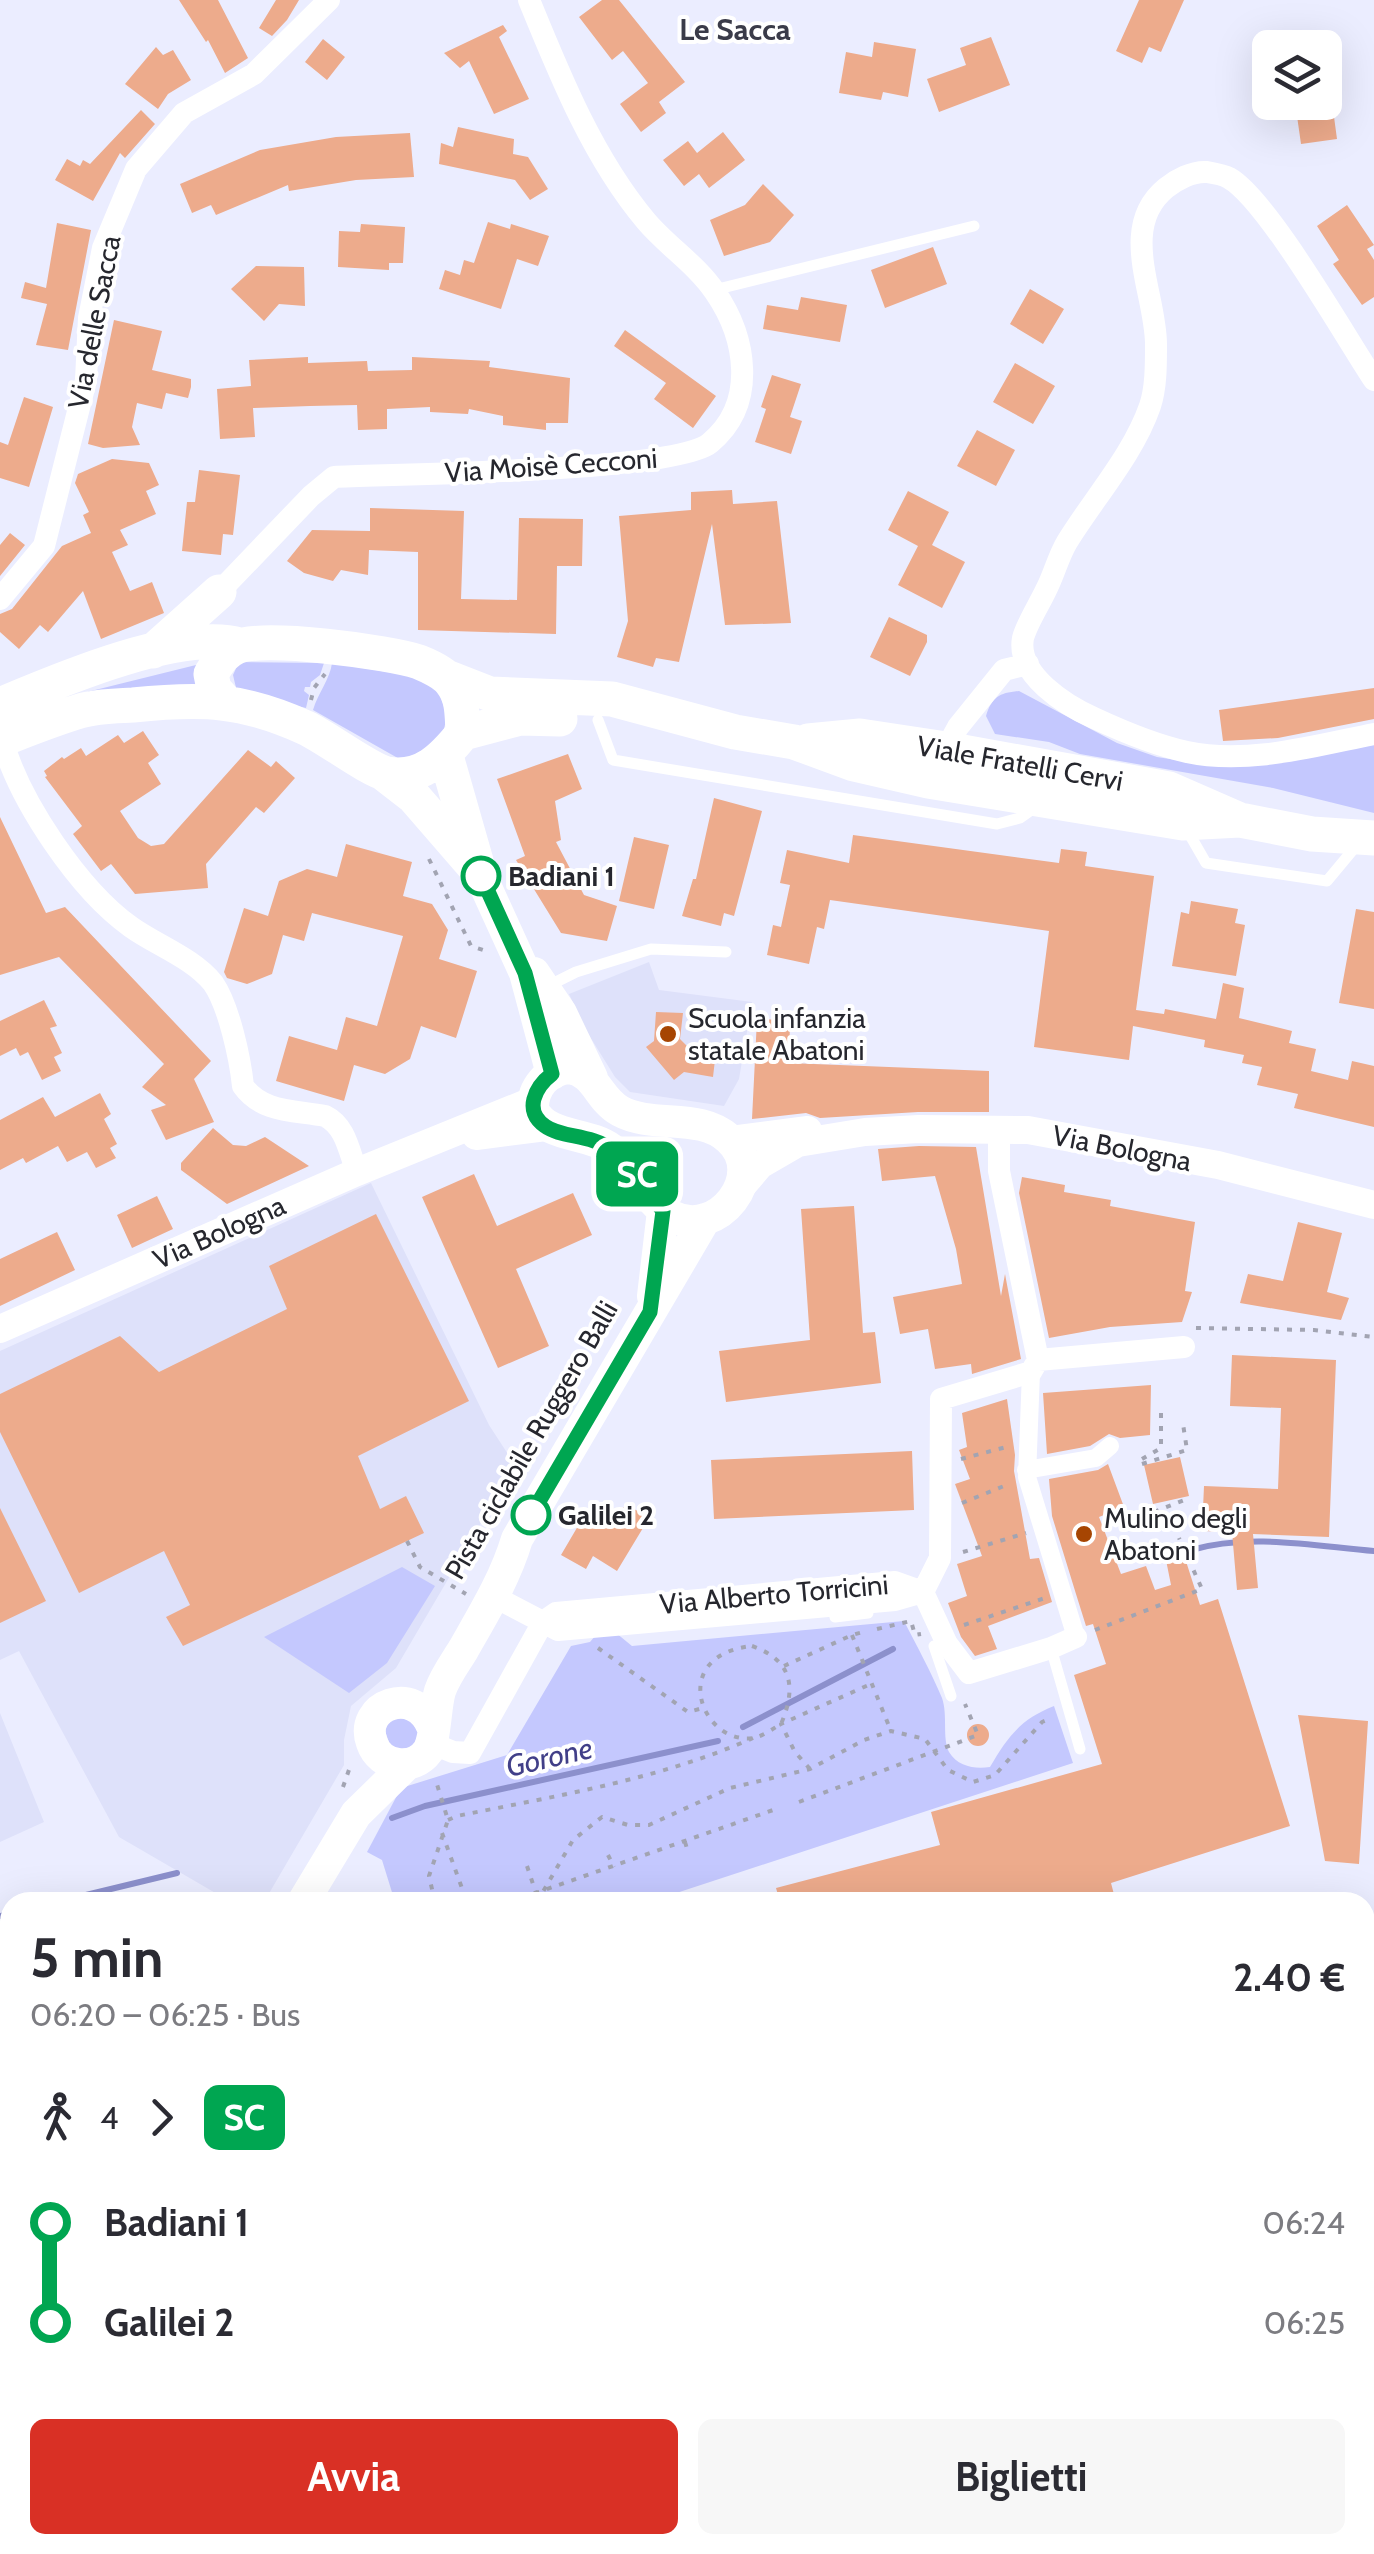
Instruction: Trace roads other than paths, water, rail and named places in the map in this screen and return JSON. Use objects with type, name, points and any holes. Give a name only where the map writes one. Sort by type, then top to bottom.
[{"type":"main road","points":[[152,652],[219,592]]},
{"type":"main road","points":[[219,592],[202,618],[221,661],[260,710],[340,745],[383,774],[414,797],[479,872]]},
{"type":"main road","points":[[1,719],[81,673],[152,652],[221,661],[284,644],[418,662],[490,694],[612,699],[691,720]]},
{"type":"main road","points":[[1,719],[189,699],[221,661]]},
{"type":"main road","points":[[449,678],[462,698],[454,744],[479,872],[500,947],[525,973],[552,1074]]},
{"type":"main road","points":[[383,774],[424,770],[454,744],[520,718],[691,720]]},
{"type":"main road","name":"Viale Fratelli Cervi","points":[[691,720],[794,742],[860,736],[1169,788],[1240,820]]},
{"type":"main road","name":"Viale Fratelli Cervi","points":[[794,742],[847,780],[928,781],[1182,822],[1240,820],[1366,849]]},
{"type":"main road","points":[[500,947],[544,988],[561,1012],[606,1099],[629,1115],[705,1126],[731,1140],[743,1164],[743,1185],[723,1210],[704,1219],[684,1221],[663,1211],[632,1167],[614,1151],[539,1114],[538,1087],[552,1074],[570,1068],[592,1078]]},
{"type":"main road","points":[[650,1312],[663,1211]]},
{"type":"main road","points":[[308,1892],[348,1803],[421,1758],[431,1734],[441,1688],[480,1595],[507,1573],[517,1539],[704,1219]]},
{"type":"main road","points":[[406,1764],[396,1764],[378,1755],[370,1740],[373,1719],[385,1706],[402,1702],[421,1709],[431,1734]]},
{"type":"street","name":"Via Moisè Cecconi","points":[[219,592],[311,496],[334,478],[609,464],[677,456],[709,444],[734,412],[745,370],[738,334],[714,290],[647,222],[607,170],[529,0]]},
{"type":"street","name":"Via delle Sacca","points":[[0,599],[44,546],[86,380],[89,318],[103,248],[136,169],[184,113],[254,74],[329,1]]},
{"type":"street","points":[[1374,380],[1270,221],[1246,192],[1228,178],[1204,172],[1176,180],[1158,195],[1145,218],[1140,245],[1157,325],[1156,373],[1150,405],[1135,437],[1064,547],[1022,640],[1028,664],[1047,690],[1090,716],[1149,741],[1188,752],[1221,756],[1268,753],[1374,734]]},
{"type":"street","points":[[946,749],[958,727],[1004,670],[1028,664]]},
{"type":"street","points":[[1,719],[44,828],[79,878],[110,911],[197,968],[212,983],[223,1003],[243,1086],[249,1094],[261,1105],[334,1120],[357,1172]]},
{"type":"street","name":"Via Bologna","points":[[0,1328],[357,1172],[440,1141],[539,1114]]},
{"type":"street","points":[[731,1140],[816,1129],[865,1132]]},
{"type":"street","points":[[999,1130],[998,1171],[1035,1366],[1026,1473],[1076,1637],[969,1673],[947,1644],[923,1592],[940,1558],[941,1399],[1035,1366],[1184,1347]]},
{"type":"street","name":"Via Bologna","points":[[865,1132],[1028,1130],[1218,1166],[1374,1206]]},
{"type":"street","points":[[743,1185],[760,1166],[798,1143],[865,1132]]},
{"type":"street","points":[[1026,1473],[1096,1458],[1110,1446]]},
{"type":"street","name":"Via Alberto Torricini","points":[[895,1582],[923,1592],[895,1600],[550,1626],[556,1613],[895,1582]]},
{"type":"street","points":[[431,1734],[453,1752],[470,1753],[550,1626],[480,1595]]},
{"type":"lane","points":[[714,290],[974,226]]},
{"type":"lane","points":[[598,720],[613,760],[847,780]]},
{"type":"lane","points":[[1182,822],[1206,863],[1327,881],[1366,849]]},
{"type":"lane","points":[[544,988],[576,972],[651,949],[726,952]]},
{"type":"lane","points":[[833,1605],[835,1617],[890,1611]]},
{"type":"lane","points":[[947,1644],[934,1646],[956,1695]]},
{"type":"lane","points":[[1051,1648],[1080,1749]]},
{"type":"waterway","name":"Gorone","points":[[1191,1550],[1259,1542],[1374,1551]]},
{"type":"waterway","name":"Gorone","points":[[743,1727],[893,1649]]},
{"type":"waterway","name":"Gorone","points":[[392,1818],[425,1806],[718,1741]]},
{"type":"waterway","name":"Gorone","points":[[98,1892],[177,1873]]},
{"type":"place","name":"Badiani 1","points":[[481,876]]},
{"type":"place","name":"Scuola infanzia statale Abatoni","points":[[668,1034]]},
{"type":"place","name":"Galilei 2","points":[[531,1515]]},
{"type":"place","name":"Mulino degli Abatoni","points":[[1084,1534]]},
{"type":"district","name":"Le Sacca","points":[[735,29]]}]
